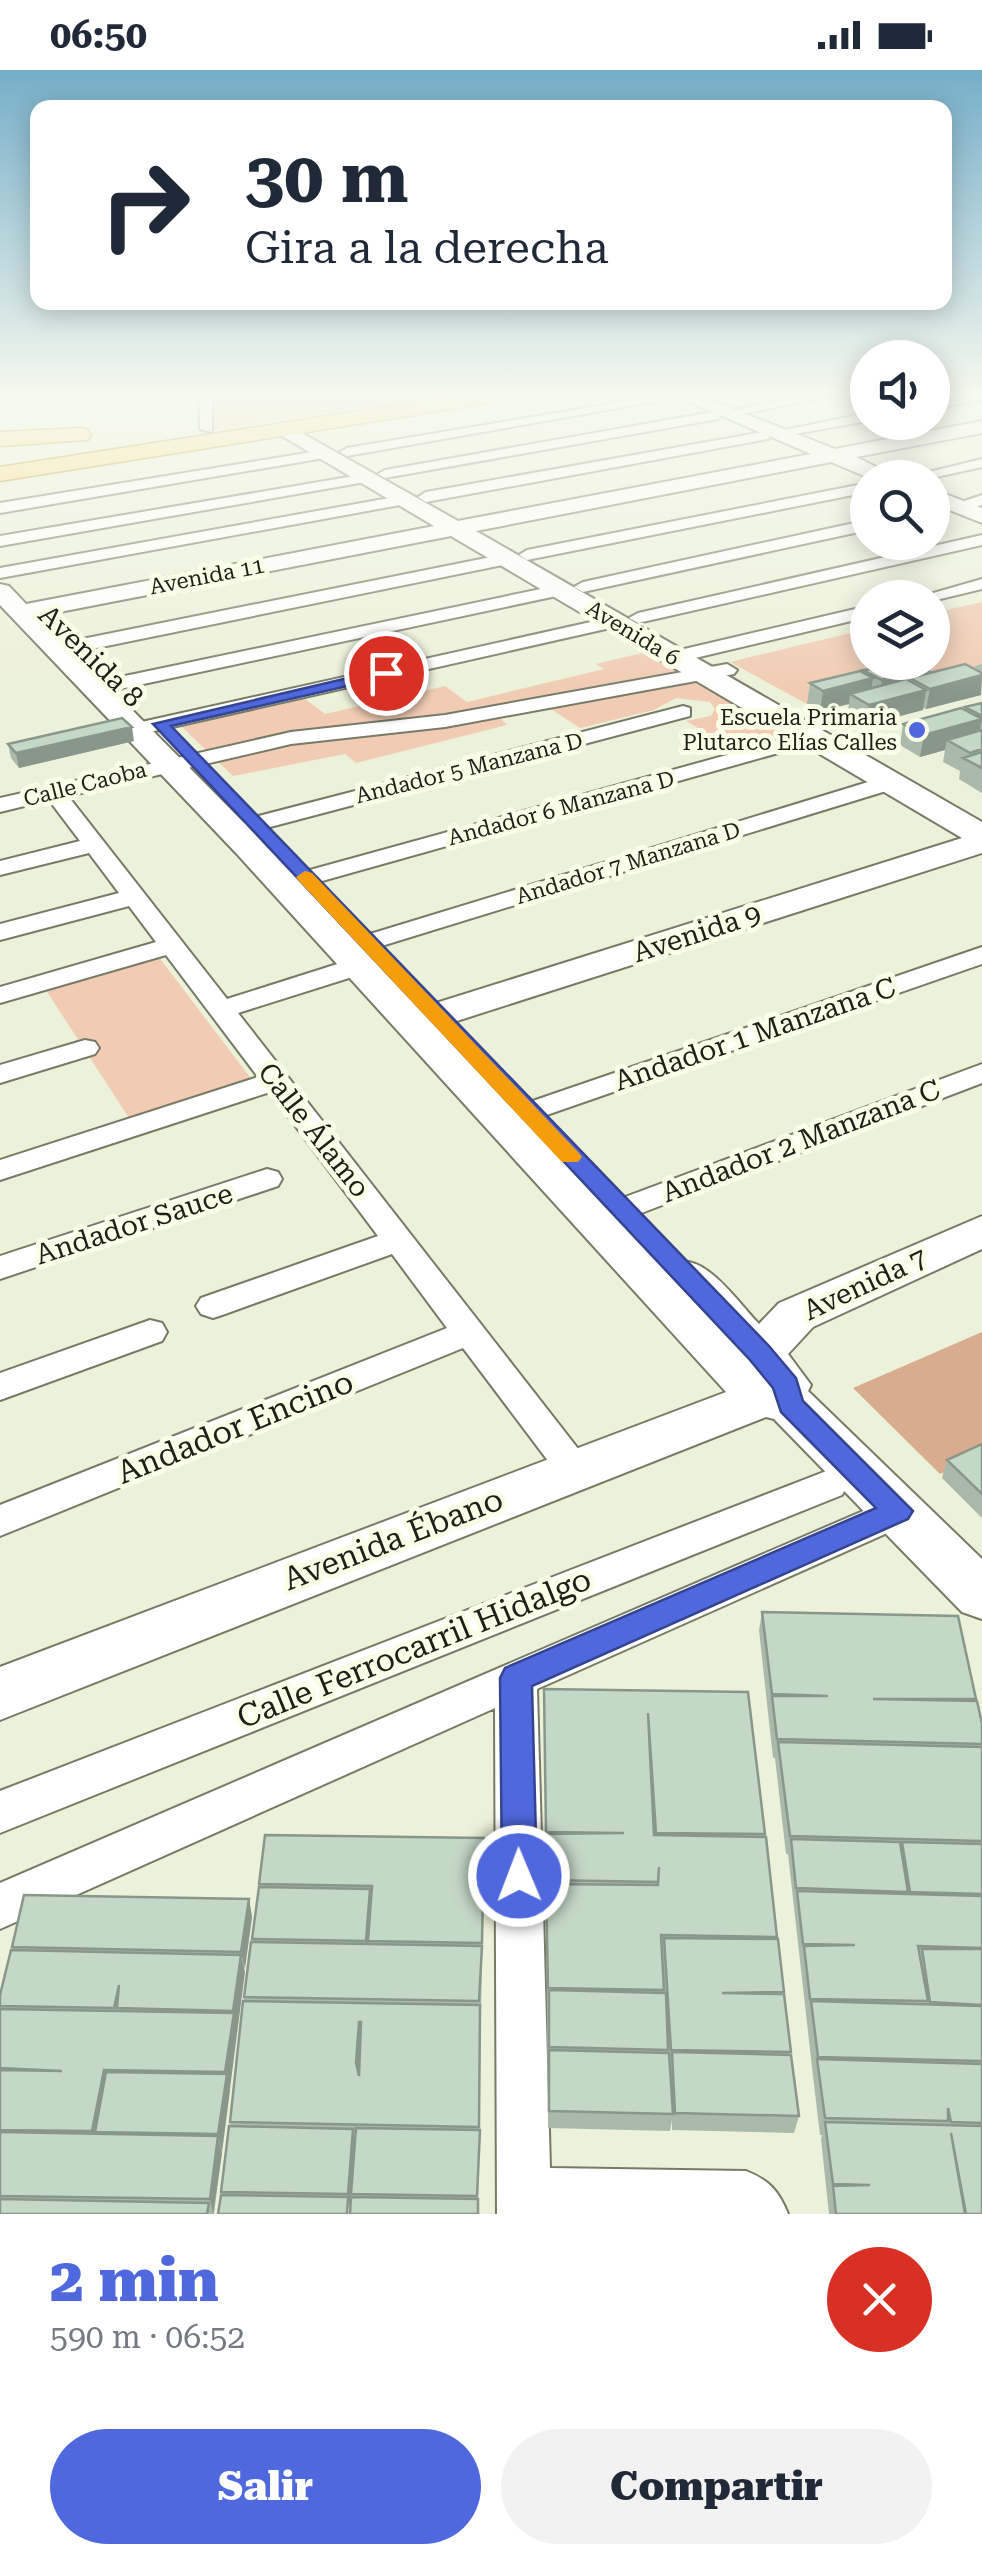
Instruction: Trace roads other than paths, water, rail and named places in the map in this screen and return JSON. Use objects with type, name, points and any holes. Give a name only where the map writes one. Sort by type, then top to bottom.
[{"type":"street","points":[[0,508],[73,496]]},
{"type":"street","points":[[10,581],[306,496]]},
{"type":"street","name":"Avenida 6","points":[[411,496],[700,663],[982,814]]},
{"type":"street","points":[[10,581],[432,496]]},
{"type":"street","name":"Avenida 11","points":[[10,581],[464,527],[634,496]]},
{"type":"street","points":[[82,646],[822,496]]},
{"type":"street","points":[[950,504],[982,500]]},
{"type":"street","points":[[950,508],[982,516]]},
{"type":"street","points":[[950,510],[982,524]]},
{"type":"street","points":[[120,683],[850,530]]},
{"type":"street","points":[[149,726],[982,540]]},
{"type":"street","name":"Avenida 8","points":[[10,581],[120,683],[149,726]]},
{"type":"street","name":"Avenida 8","points":[[10,581],[768,1384],[982,1595]]},
{"type":"street","points":[[966,595],[982,584]]},
{"type":"street","points":[[838,624],[850,619]]},
{"type":"street","points":[[838,624],[850,623]]},
{"type":"street","name":"Calle Caoba","points":[[0,804],[291,738],[445,721],[700,663],[838,624]]},
{"type":"street","name":"Avenida 6","points":[[700,663],[814,738],[982,839]]},
{"type":"street","name":"Andador 5 Manzana D","points":[[255,824],[683,712]]},
{"type":"street","name":"Andador 6 Manzana D","points":[[307,878],[814,738]]},
{"type":"street","name":"Avenida 8","points":[[182,761],[255,824],[307,878],[362,955]]},
{"type":"street","name":"Andador 7 Manzana D","points":[[219,1010],[362,955],[891,782]]},
{"type":"street","name":"Calle Álamo","points":[[54,792],[574,1468]]},
{"type":"street","name":"Avenida 9","points":[[429,1026],[982,839]]},
{"type":"street","points":[[0,868],[94,845]]},
{"type":"street","name":"Avenida 9","points":[[429,1026],[982,857]]},
{"type":"street","points":[[0,932],[134,897]]},
{"type":"street","points":[[0,995],[171,946]]},
{"type":"street","name":"Andador 1 Manzana C","points":[[528,1112],[982,955]]},
{"type":"street","name":"Avenida 8","points":[[429,1026],[528,1112],[620,1210],[768,1384]]},
{"type":"street","points":[[0,1074],[85,1048]]},
{"type":"street","name":"Andador 2 Manzana C","points":[[620,1210],[982,1073]]},
{"type":"street","points":[[0,1170],[276,1081]]},
{"type":"street","name":"Andador Sauce","points":[[0,1268],[267,1179]]},
{"type":"street","name":"Avenida 7","points":[[768,1384],[796,1315],[982,1230]]},
{"type":"street","points":[[213,1306],[398,1240]]},
{"type":"street","points":[[0,1387],[150,1332]]},
{"type":"street","name":"Andador Encino","points":[[0,1522],[470,1332]]},
{"type":"street","name":"Avenida Ébano","points":[[0,1694],[574,1468],[768,1384]]},
{"type":"street","name":"Calle Ferrocarril Hidalgo","points":[[0,1812],[829,1485]]},
{"type":"street","points":[[0,1906],[898,1511]]},
{"type":"street","points":[[516,1678],[524,2204],[746,2198],[760,2214]]},
{"type":"place","name":"Escuela Primaria Plutarco Elías Calles","points":[[917,730]]}]
